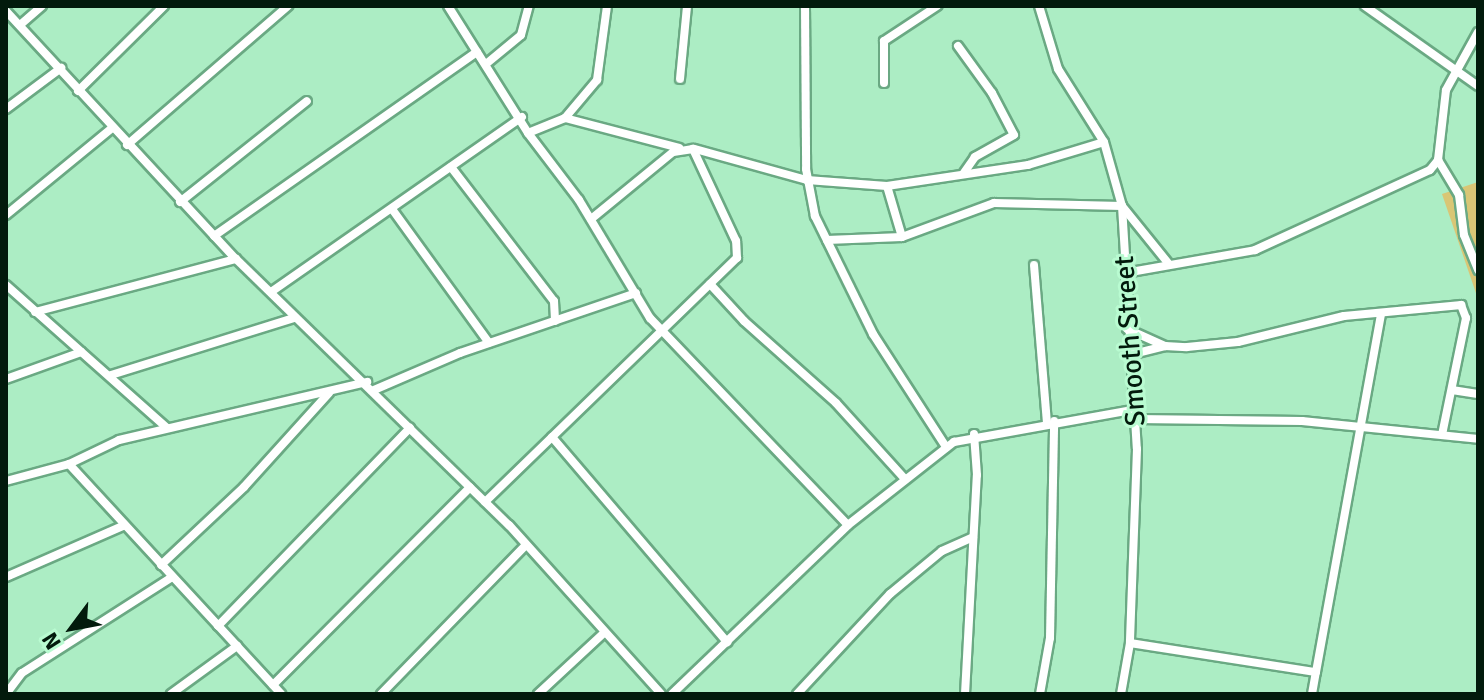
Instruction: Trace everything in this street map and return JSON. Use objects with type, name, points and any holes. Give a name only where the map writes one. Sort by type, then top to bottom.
[{"type":"street","points":[[20,25],[42,6]]},
{"type":"street","points":[[78,91],[164,6]]},
{"type":"street","points":[[127,145],[288,6]]},
{"type":"street","points":[[448,6],[522,117],[528,133],[591,219],[661,330],[848,525]]},
{"type":"street","points":[[486,64],[521,35],[529,6]]},
{"type":"street","points":[[528,133],[565,118],[597,80],[607,6]]},
{"type":"street","points":[[680,79],[687,6]]},
{"type":"street","points":[[805,6],[807,180],[827,240],[873,334],[946,447]]},
{"type":"street","points":[[884,83],[884,41],[937,6]]},
{"type":"street","name":"Smooth Street","points":[[1039,6],[1058,69],[1104,142],[1122,206],[1131,410],[1136,419],[1130,643],[1121,694]]},
{"type":"street","points":[[1365,6],[1453,74],[1478,86]]},
{"type":"street","points":[[6,11],[180,202],[294,318],[367,382],[485,502],[661,694]]},
{"type":"street","points":[[1478,32],[1453,74],[1442,102],[1438,160],[1459,195],[1464,235],[1478,270]]},
{"type":"street","points":[[958,46],[1014,135],[975,157],[964,173]]},
{"type":"street","points":[[214,236],[477,52]]},
{"type":"street","points":[[6,109],[61,68]]},
{"type":"street","points":[[180,202],[307,101]]},
{"type":"street","points":[[271,292],[522,117]]},
{"type":"street","points":[[565,118],[807,180],[887,186],[1028,165],[1104,142]]},
{"type":"street","points":[[6,215],[112,128]]},
{"type":"street","points":[[591,219],[680,148]]},
{"type":"street","points":[[485,502],[737,258],[736,241],[693,149]]},
{"type":"street","points":[[1125,273],[1266,246],[1422,175],[1438,160]]},
{"type":"street","points":[[451,167],[554,301],[555,321]]},
{"type":"street","points":[[887,186],[902,237]]},
{"type":"street","points":[[827,240],[902,237],[994,203],[1122,206],[1168,263]]},
{"type":"street","points":[[392,209],[489,343]]},
{"type":"street","points":[[35,312],[236,259]]},
{"type":"street","points":[[1034,265],[1050,421],[1050,638],[1040,694]]},
{"type":"street","points":[[710,284],[744,321],[836,403],[904,478]]},
{"type":"street","points":[[8,290],[111,375],[167,428]]},
{"type":"street","points":[[374,390],[489,343],[636,293]]},
{"type":"street","points":[[1129,355],[1165,346],[1238,342],[1344,316],[1464,307],[1442,435]]},
{"type":"street","points":[[1312,694],[1364,428],[1381,315]]},
{"type":"street","points":[[111,375],[294,318]]},
{"type":"street","points":[[1127,329],[1165,346]]},
{"type":"street","points":[[6,379],[81,352]]},
{"type":"street","points":[[6,481],[69,464],[98,447],[167,428],[367,382]]},
{"type":"street","points":[[1452,390],[1478,394]]},
{"type":"street","points":[[161,565],[244,487],[330,392]]},
{"type":"street","points":[[672,694],[848,525],[946,447],[974,434],[1131,410]]},
{"type":"street","points":[[1136,419],[1302,421],[1478,439]]},
{"type":"street","points":[[218,626],[410,428]]},
{"type":"street","points":[[965,694],[973,537],[974,434]]},
{"type":"street","points":[[552,437],[727,642]]},
{"type":"street","points":[[69,464],[281,694]]},
{"type":"street","points":[[273,685],[470,487]]},
{"type":"street","points":[[6,577],[123,526]]},
{"type":"street","points":[[797,694],[890,594],[942,551],[973,537]]},
{"type":"street","points":[[381,694],[526,545]]},
{"type":"street","points":[[6,694],[22,673],[172,577]]},
{"type":"street","points":[[538,694],[605,632]]},
{"type":"street","points":[[1130,643],[1316,672]]},
{"type":"street","points":[[171,694],[237,646]]},
{"type":"shaded area","points":[[1478,182],[1478,299],[1442,194]]}]
